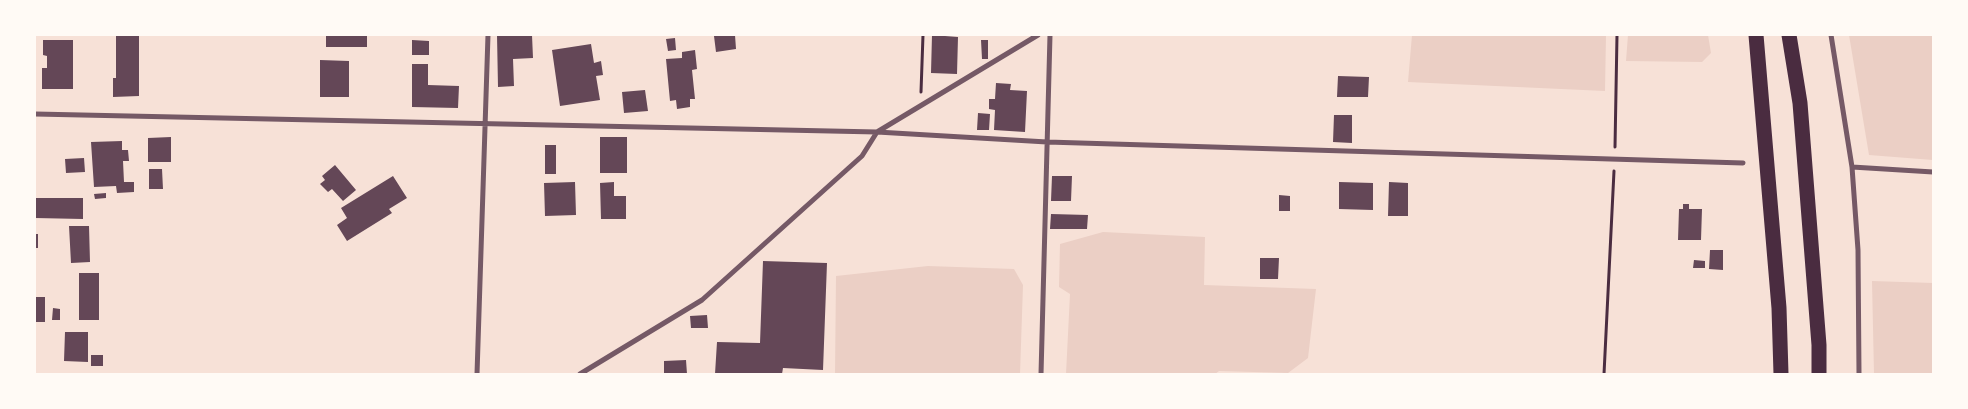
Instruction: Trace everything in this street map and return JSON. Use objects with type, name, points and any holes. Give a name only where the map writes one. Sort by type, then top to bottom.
[{"type":"highway","points":[[1756,35],[1779,308],[1781,374]]},
{"type":"highway","points":[[1789,35],[1800,104],[1819,345],[1819,374]]},
{"type":"street","points":[[478,374],[488,35]]},
{"type":"street","points":[[580,374],[702,300],[862,156],[877,132],[1038,35]]},
{"type":"street","points":[[1041,374],[1050,35]]},
{"type":"street","points":[[1831,35],[1852,167],[1858,250],[1859,374]]},
{"type":"street","points":[[35,114],[877,132],[1047,142],[1743,163]]},
{"type":"street","points":[[1852,167],[1933,172]]},
{"type":"path","points":[[920,106],[923,35]]},
{"type":"path","points":[[1604,374],[1615,160],[1617,35]]},
{"type":"shaded area","points":[[1412,35],[1606,35],[1605,91],[1408,82]]},
{"type":"shaded area","points":[[1628,35],[1708,35],[1711,53],[1702,62],[1626,61]]},
{"type":"shaded area","points":[[1849,35],[1933,35],[1933,160],[1869,155]]},
{"type":"shaded area","points":[[1103,232],[1205,237],[1204,285],[1316,289],[1308,358],[1288,373],[1219,371],[1215,374],[1066,374],[1070,294],[1059,287],[1060,244]]},
{"type":"shaded area","points":[[928,266],[1014,269],[1023,285],[1020,374],[835,374],[836,276]]},
{"type":"shaded area","points":[[1872,281],[1933,283],[1933,374],[1874,374]]},
{"type":"building","points":[[116,35],[139,35],[139,96],[113,97],[113,78],[116,78]]},
{"type":"building","points":[[326,35],[367,35],[367,47],[326,47]]},
{"type":"building","points":[[497,35],[532,35],[533,58],[513,59],[514,86],[498,87]]},
{"type":"building","points":[[735,35],[736,49],[716,52],[714,36]]},
{"type":"building","points":[[932,35],[958,37],[957,74],[931,73]]},
{"type":"building","points":[[675,38],[676,50],[668,51],[666,39]]},
{"type":"building","points":[[43,40],[73,40],[73,89],[42,89],[42,68],[47,68],[47,56],[43,55]]},
{"type":"building","points":[[412,40],[429,41],[429,55],[412,55]]},
{"type":"building","points":[[981,40],[988,40],[988,59],[982,59]]},
{"type":"building","points":[[591,44],[594,63],[601,61],[603,75],[596,76],[600,100],[560,106],[552,50]]},
{"type":"building","points":[[695,50],[697,69],[692,70],[695,99],[690,99],[690,107],[677,109],[676,100],[670,101],[666,59],[682,58],[682,52]]},
{"type":"building","points":[[320,60],[349,61],[349,97],[320,97]]},
{"type":"building","points":[[412,64],[428,64],[428,85],[459,86],[458,108],[412,107]]},
{"type":"building","points":[[1338,76],[1369,77],[1368,97],[1337,97]]},
{"type":"building","points":[[996,83],[1011,84],[1010,90],[1027,91],[1025,132],[994,130],[995,110],[989,109],[989,99],[995,99]]},
{"type":"building","points":[[645,90],[648,111],[624,113],[622,92]]},
{"type":"building","points":[[978,113],[990,114],[989,130],[977,130]]},
{"type":"building","points":[[1334,115],[1352,115],[1352,143],[1333,142]]},
{"type":"building","points":[[171,137],[171,162],[148,162],[148,138]]},
{"type":"building","points":[[600,137],[627,137],[627,173],[600,173]]},
{"type":"building","points":[[122,141],[122,150],[128,150],[129,161],[123,161],[124,182],[134,182],[134,192],[117,193],[116,186],[94,187],[91,142]]},
{"type":"building","points":[[545,145],[556,145],[556,174],[545,174]]},
{"type":"building","points":[[84,158],[85,172],[66,173],[65,159]]},
{"type":"building","points":[[335,165],[356,190],[343,201],[332,189],[328,192],[320,184],[325,180],[322,176]]},
{"type":"building","points":[[149,169],[162,169],[163,189],[149,189]]},
{"type":"building","points":[[393,176],[407,198],[389,209],[392,213],[347,241],[337,225],[347,218],[341,208]]},
{"type":"building","points":[[1052,176],[1072,176],[1071,201],[1051,201]]},
{"type":"building","points":[[575,182],[576,215],[545,216],[544,183]]},
{"type":"building","points":[[614,182],[614,196],[626,196],[626,219],[601,219],[600,183]]},
{"type":"building","points":[[1339,182],[1373,183],[1373,210],[1339,209]]},
{"type":"building","points":[[1389,182],[1408,183],[1408,216],[1388,216]]},
{"type":"building","points":[[106,193],[106,198],[95,199],[94,194]]},
{"type":"building","points":[[1279,195],[1290,196],[1290,211],[1279,211]]},
{"type":"building","points":[[35,198],[83,198],[83,219],[35,218]]},
{"type":"building","points":[[1683,204],[1689,204],[1689,209],[1702,209],[1701,240],[1678,240],[1679,209],[1683,209]]},
{"type":"building","points":[[1051,214],[1088,215],[1087,229],[1050,229]]},
{"type":"building","points":[[69,226],[89,226],[90,262],[71,263]]},
{"type":"building","points":[[35,234],[38,234],[38,248],[35,248]]},
{"type":"building","points":[[1710,250],[1723,250],[1723,270],[1709,269]]},
{"type":"building","points":[[1260,258],[1279,258],[1278,279],[1260,279]]},
{"type":"building","points":[[1694,260],[1705,261],[1705,268],[1693,268]]},
{"type":"building","points":[[763,261],[827,263],[823,370],[783,368],[782,374],[715,374],[717,342],[760,343]]},
{"type":"building","points":[[79,273],[99,273],[99,320],[79,320]]},
{"type":"building","points":[[35,297],[45,297],[45,322],[35,322]]},
{"type":"building","points":[[53,308],[60,309],[60,320],[52,320]]},
{"type":"building","points":[[707,315],[708,328],[691,328],[690,316]]},
{"type":"building","points":[[65,332],[88,332],[88,362],[64,361]]},
{"type":"building","points":[[91,355],[103,355],[103,366],[91,366]]},
{"type":"building","points":[[686,360],[687,374],[664,374],[664,361]]}]
